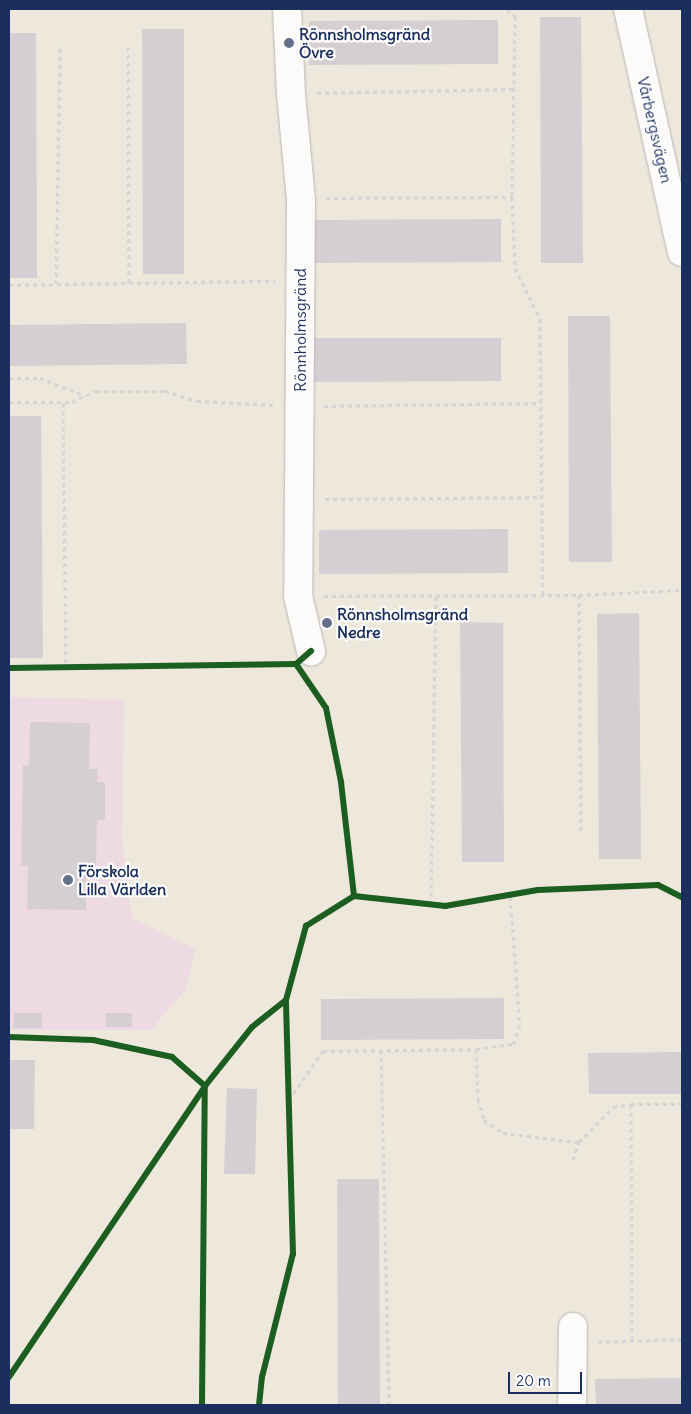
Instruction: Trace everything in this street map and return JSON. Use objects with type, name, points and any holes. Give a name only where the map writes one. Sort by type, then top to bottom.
[{"type":"street","name":"Rönnholmsgränd","points":[[287,9],[290,94],[301,199],[298,596],[311,651]]},
{"type":"street","name":"Vårbergsvägen","points":[[628,9],[682,252]]},
{"type":"street","points":[[572,1405],[573,1335]]},
{"type":"path","points":[[507,9],[515,16],[512,197],[514,268],[540,319],[543,595]]},
{"type":"path","points":[[56,284],[60,44]]},
{"type":"path","points":[[128,47],[129,283]]},
{"type":"path","points":[[290,94],[514,89]]},
{"type":"path","points":[[301,199],[512,197]]},
{"type":"path","points":[[9,285],[300,280]]},
{"type":"path","points":[[9,378],[40,378],[86,396]]},
{"type":"path","points":[[9,402],[72,402],[96,391],[165,391],[197,401],[300,406],[541,403]]},
{"type":"path","points":[[63,402],[66,668]]},
{"type":"path","points":[[299,499],[542,497]]},
{"type":"path","points":[[298,596],[579,595],[682,590]]},
{"type":"path","points":[[579,595],[581,832]]},
{"type":"path","points":[[422,903],[435,905],[436,596]]},
{"type":"path","points":[[57,668],[76,667]]},
{"type":"path","points":[[501,896],[520,893]]},
{"type":"path","points":[[289,1100],[324,1051],[476,1049],[513,1044],[519,1028],[518,975],[510,894]]},
{"type":"path","points":[[476,1049],[478,1099],[484,1120],[503,1133],[579,1142]]},
{"type":"path","points":[[380,1050],[389,1405]]},
{"type":"path","points":[[289,1090],[289,1109]]},
{"type":"path","points":[[631,1104],[632,1341]]},
{"type":"path","points":[[573,1160],[579,1142],[613,1107],[631,1104],[682,1104]]},
{"type":"path","points":[[573,1335],[632,1341],[682,1339]]},
{"type":"shaded area","name":"Förskola Lilla Världen","points":[[9,697],[124,700],[122,841],[132,918],[195,949],[186,989],[151,1030],[9,1030]]},
{"type":"building","points":[[540,17],[581,17],[583,263],[541,263]]},
{"type":"building","points":[[498,20],[498,64],[309,65],[309,21]]},
{"type":"building","points":[[142,29],[184,29],[184,274],[143,274]]},
{"type":"building","points":[[9,33],[36,33],[37,278],[9,278]]},
{"type":"building","points":[[501,219],[501,262],[312,263],[312,220]]},
{"type":"building","points":[[568,316],[610,316],[612,562],[569,562]]},
{"type":"building","points":[[186,323],[187,364],[9,366],[9,325]]},
{"type":"building","points":[[312,338],[501,338],[501,381],[313,382]]},
{"type":"building","points":[[9,416],[41,416],[43,658],[9,658]]},
{"type":"building","points":[[508,529],[508,573],[319,574],[319,530]]},
{"type":"building","points":[[639,613],[641,859],[599,859],[597,614]]},
{"type":"building","points":[[460,622],[503,623],[504,862],[462,862]]},
{"type":"building","points":[[30,722],[90,723],[89,769],[98,769],[97,782],[105,782],[105,820],[97,820],[96,868],[86,867],[86,910],[27,909],[28,866],[21,866],[23,765],[29,766]]},
{"type":"building","points":[[504,998],[504,1039],[321,1040],[321,999]]},
{"type":"building","points":[[14,1013],[42,1013],[42,1028],[13,1028]]},
{"type":"building","points":[[106,1013],[132,1013],[132,1027],[106,1027]]},
{"type":"building","points":[[682,1052],[682,1094],[589,1094],[588,1053]]},
{"type":"building","points":[[9,1060],[35,1060],[34,1129],[9,1129]]},
{"type":"building","points":[[227,1088],[257,1089],[255,1174],[224,1174]]},
{"type":"building","points":[[337,1179],[379,1179],[380,1405],[338,1405]]},
{"type":"building","points":[[682,1378],[682,1405],[596,1405],[595,1379]]},
{"type":"cycle path","points":[[9,668],[296,664],[311,651]]},
{"type":"cycle path","points":[[296,664],[326,708],[341,782],[354,896]]},
{"type":"cycle path","points":[[259,1405],[262,1377],[293,1254],[286,1000],[306,926],[354,896],[445,906],[538,890],[658,885],[682,897]]},
{"type":"cycle path","points":[[9,1037],[93,1040],[172,1057],[205,1086],[252,1027],[286,1000]]},
{"type":"cycle path","points":[[9,1377],[205,1086]]},
{"type":"cycle path","points":[[202,1405],[205,1086]]},
{"type":"place","name":"Rönnsholmsgränd Övre","points":[[289,43]]},
{"type":"place","name":"Rönnsholmsgränd Nedre","points":[[327,623]]},
{"type":"place","name":"Förskola Lilla Världen","points":[[68,880]]}]
